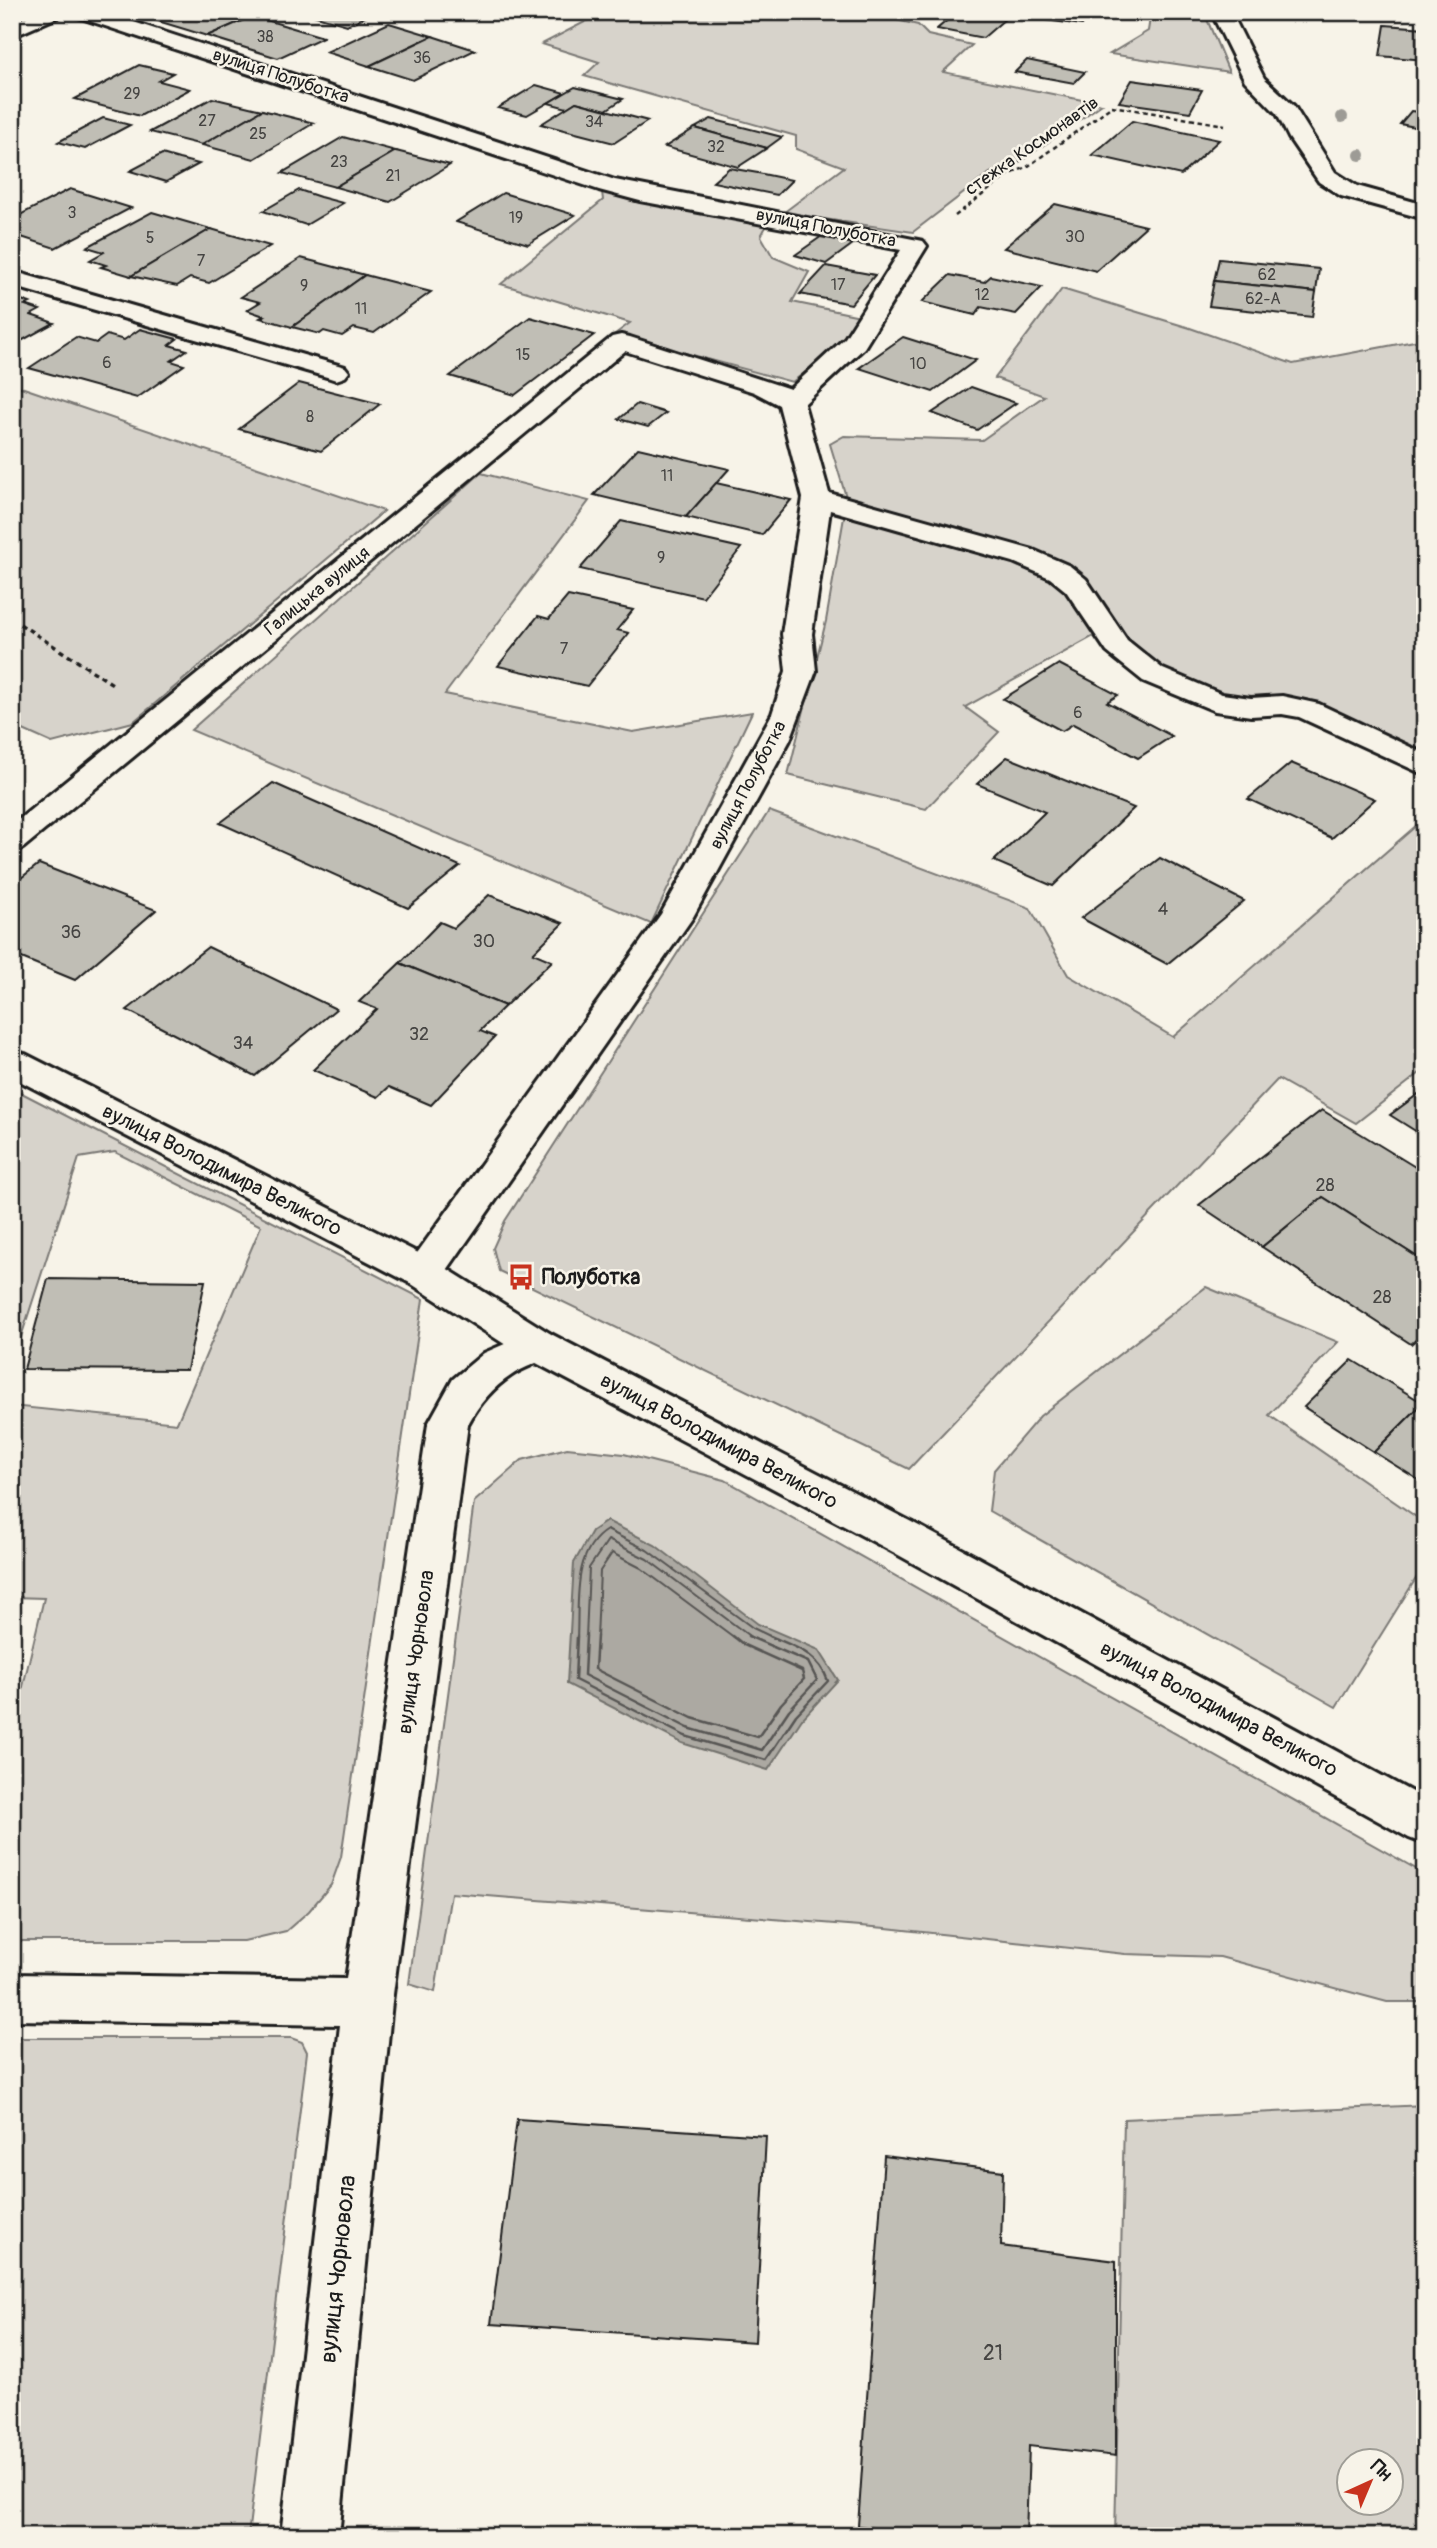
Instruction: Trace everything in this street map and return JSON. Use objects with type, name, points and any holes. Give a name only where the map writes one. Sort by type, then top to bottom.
[{"type":"street","points":[[12,31],[53,12]]},
{"type":"street","name":"вулиця Полуботка","points":[[82,12],[629,191],[915,246],[855,343],[791,402],[817,498],[797,634],[801,671],[787,715],[676,917],[424,1273]]},
{"type":"street","points":[[1221,12],[1255,81],[1286,111],[1326,177],[1349,191],[1425,212]]},
{"type":"street","points":[[12,278],[336,372]]},
{"type":"street","name":"Галицька вулиця","points":[[12,841],[621,342],[763,387],[791,402]]},
{"type":"street","points":[[817,498],[1023,556],[1060,572],[1076,585],[1117,646],[1153,675],[1215,702],[1251,707],[1282,705],[1308,710],[1425,766]]},
{"type":"street","name":"вулиця Володимира Великого","points":[[12,1062],[424,1273],[537,1345],[908,1540],[1425,1823]]},
{"type":"street","name":"вулиця Чорновола","points":[[310,2536],[366,2002],[448,1424],[467,1390],[498,1364],[537,1345]]},
{"type":"street","points":[[12,1997],[366,2002]]},
{"type":"path","name":"стежка Космонавтів","points":[[915,246],[1008,175],[1027,167],[1112,106],[1300,138]]},
{"type":"path","points":[[12,618],[114,685],[122,704],[94,774]]},
{"type":"shaded area","points":[[604,12],[677,12],[686,15],[694,12],[861,12],[918,25],[928,35],[972,45],[943,72],[1102,104],[1018,163],[990,173],[913,232],[783,213],[844,167],[796,149],[796,136],[584,76],[599,62],[542,44]]},
{"type":"shaded area","points":[[1151,12],[1204,12],[1229,72],[1110,54],[1148,31]]},
{"type":"shaded area","points":[[602,192],[768,223],[761,236],[773,257],[809,272],[792,302],[860,316],[843,344],[792,382],[615,334],[630,323],[501,284],[603,200]]},
{"type":"shaded area","points":[[1062,289],[1190,328],[1293,364],[1425,339],[1425,756],[1312,702],[1217,697],[1165,672],[1110,627],[965,707],[999,732],[926,809],[788,775],[826,621],[847,500],[830,444],[844,436],[982,440],[1044,396],[995,378]]},
{"type":"shaded area","points":[[12,384],[384,511],[133,722],[52,743],[12,725]]},
{"type":"shaded area","points":[[481,473],[589,501],[445,694],[633,732],[752,712],[651,924],[191,730]]},
{"type":"shaded area","points":[[769,811],[1030,908],[1068,975],[1173,1037],[1425,818],[1425,1069],[1356,1123],[1278,1079],[909,1469],[499,1271],[493,1248],[505,1221]]},
{"type":"shaded area","points":[[12,1088],[423,1299],[341,1857],[331,1885],[309,1911],[286,1931],[244,1941],[12,1941],[12,1733],[44,1598],[12,1597],[12,1406],[177,1423],[261,1226],[115,1152],[79,1158],[12,1365]]},
{"type":"shaded area","points":[[1206,1287],[1338,1342],[1269,1415],[1425,1523],[1425,1564],[1336,1707],[989,1511],[994,1470],[1040,1416]]},
{"type":"shaded area","points":[[567,1448],[624,1454],[725,1480],[1425,1874],[1425,2002],[1387,2002],[1220,1957],[1125,1954],[886,1928],[451,1893],[435,1992],[409,1984],[474,1502],[522,1460]]},
{"type":"shaded area","points":[[12,2038],[291,2038],[302,2042],[307,2052],[248,2536],[12,2536]]},
{"type":"shaded area","points":[[1425,2105],[1425,2536],[1115,2536],[1124,2119]]},
{"type":"water","points":[[607,1521],[655,1545],[758,1624],[819,1650],[838,1680],[802,1719],[768,1770],[682,1743],[567,1684],[574,1563],[592,1531]]},
{"type":"building","points":[[144,12],[241,12],[253,16],[207,36],[138,15]]},
{"type":"building","points":[[303,12],[376,12],[347,25]]},
{"type":"building","points":[[515,12],[557,12],[541,20]]},
{"type":"building","points":[[957,12],[1013,12],[983,38],[937,29]]},
{"type":"building","points":[[1025,12],[1091,12],[1082,25],[1022,17]]},
{"type":"building","points":[[253,16],[323,37],[278,58],[207,36]]},
{"type":"building","points":[[389,23],[432,36],[369,66],[326,52]]},
{"type":"building","points":[[1385,25],[1425,28],[1425,60],[1380,56]]},
{"type":"building","points":[[432,36],[475,50],[413,80],[369,66]]},
{"type":"building","points":[[1027,60],[1085,72],[1074,83],[1015,72]]},
{"type":"building","points":[[139,65],[173,73],[159,81],[190,89],[140,116],[75,99]]},
{"type":"building","points":[[1132,80],[1202,90],[1190,112],[1119,102]]},
{"type":"building","points":[[536,85],[565,93],[527,115],[498,108]]},
{"type":"building","points":[[575,87],[623,99],[606,110],[576,102],[567,108],[548,103]]},
{"type":"building","points":[[212,98],[262,110],[202,145],[150,132]]},
{"type":"building","points":[[576,102],[648,121],[614,143],[541,124]]},
{"type":"building","points":[[262,110],[314,123],[254,159],[202,145]]},
{"type":"building","points":[[1411,111],[1425,113],[1425,129],[1400,124]]},
{"type":"building","points":[[103,118],[130,125],[85,149],[58,142]]},
{"type":"building","points":[[711,119],[782,137],[767,148],[695,128]]},
{"type":"building","points":[[1132,121],[1219,140],[1181,175],[1092,155]]},
{"type":"building","points":[[695,128],[767,148],[738,167],[665,147]]},
{"type":"building","points":[[343,137],[396,151],[335,187],[282,173]]},
{"type":"building","points":[[396,151],[450,165],[390,202],[335,187]]},
{"type":"building","points":[[162,154],[199,164],[166,182],[130,171]]},
{"type":"building","points":[[729,168],[792,180],[777,195],[713,182]]},
{"type":"building","points":[[70,189],[131,208],[55,248],[12,234],[12,219]]},
{"type":"building","points":[[299,190],[343,203],[306,225],[263,211]]},
{"type":"building","points":[[503,193],[575,215],[528,244],[456,222]]},
{"type":"building","points":[[1055,204],[1146,226],[1096,271],[1004,248]]},
{"type":"building","points":[[152,212],[211,229],[131,276],[101,267],[106,265],[90,260],[104,252],[87,247]]},
{"type":"building","points":[[211,229],[270,246],[209,283],[190,278],[177,286],[131,276]]},
{"type":"building","points":[[822,236],[853,244],[826,264],[795,255]]},
{"type":"building","points":[[301,258],[365,275],[292,327],[260,318],[264,316],[247,310],[260,302],[241,297]]},
{"type":"building","points":[[1219,259],[1319,269],[1316,292],[1214,281]]},
{"type":"building","points":[[826,266],[875,275],[851,304],[800,294]]},
{"type":"building","points":[[365,275],[431,292],[374,333],[354,328],[342,336],[292,327]]},
{"type":"building","points":[[950,275],[984,282],[991,276],[1042,287],[1016,314],[981,307],[975,315],[922,302]]},
{"type":"building","points":[[1214,281],[1316,292],[1312,317],[1209,306]]},
{"type":"building","points":[[16,298],[30,303],[25,305],[40,310],[31,315],[54,323],[12,346],[12,300]]},
{"type":"building","points":[[530,317],[594,335],[515,395],[450,376]]},
{"type":"building","points":[[140,329],[177,339],[169,345],[187,350],[171,361],[184,365],[137,398],[29,368],[76,337],[96,343],[107,335],[124,340]]},
{"type":"building","points":[[903,337],[976,360],[933,392],[859,368]]},
{"type":"building","points":[[299,383],[380,404],[321,451],[239,429]]},
{"type":"building","points":[[971,387],[1016,403],[977,430],[932,413]]},
{"type":"building","points":[[637,404],[666,413],[648,427],[619,419]]},
{"type":"building","points":[[638,448],[729,469],[686,517],[594,495]]},
{"type":"building","points":[[716,483],[791,500],[762,535],[686,517]]},
{"type":"building","points":[[621,521],[741,548],[703,597],[580,569]]},
{"type":"building","points":[[568,596],[633,610],[617,630],[629,633],[587,686],[498,666],[538,616],[549,619]]},
{"type":"building","points":[[1059,664],[1118,695],[1107,702],[1172,736],[1138,758],[1073,724],[1062,731],[1003,699]]},
{"type":"building","points":[[1007,757],[1134,808],[1053,886],[994,861],[1045,812],[977,784]]},
{"type":"building","points":[[1291,763],[1375,799],[1332,838],[1248,799]]},
{"type":"building","points":[[273,783],[460,866],[408,908],[220,823]]},
{"type":"building","points":[[1160,858],[1244,901],[1167,964],[1081,918]]},
{"type":"building","points":[[39,864],[156,910],[75,980],[12,954],[12,885]]},
{"type":"building","points":[[489,895],[563,923],[533,953],[552,961],[505,1006],[400,963],[440,922],[454,928]]},
{"type":"building","points":[[208,947],[336,1009],[255,1076],[127,1010]]},
{"type":"building","points":[[400,963],[505,1006],[480,1031],[495,1037],[431,1105],[389,1087],[378,1097],[313,1070],[377,1009],[359,1002]]},
{"type":"building","points":[[1425,1089],[1425,1137],[1390,1115]]},
{"type":"building","points":[[1322,1110],[1425,1173],[1425,1262],[1323,1197],[1262,1247],[1199,1205]]},
{"type":"building","points":[[1323,1197],[1425,1262],[1425,1332],[1411,1344],[1262,1247]]},
{"type":"building","points":[[48,1279],[205,1281],[187,1370],[24,1369]]},
{"type":"building","points":[[1352,1360],[1423,1403],[1374,1452],[1304,1407]]},
{"type":"building","points":[[1425,1401],[1425,1484],[1374,1452]]},
{"type":"building","points":[[517,2119],[766,2136],[755,2342],[491,2324]]},
{"type":"building","points":[[884,2156],[1003,2171],[1001,2246],[1116,2261],[1116,2456],[1029,2446],[1026,2536],[938,2536],[858,2526]]},
{"type":"place","name":"Полуботка","points":[[521,1277]]}]
